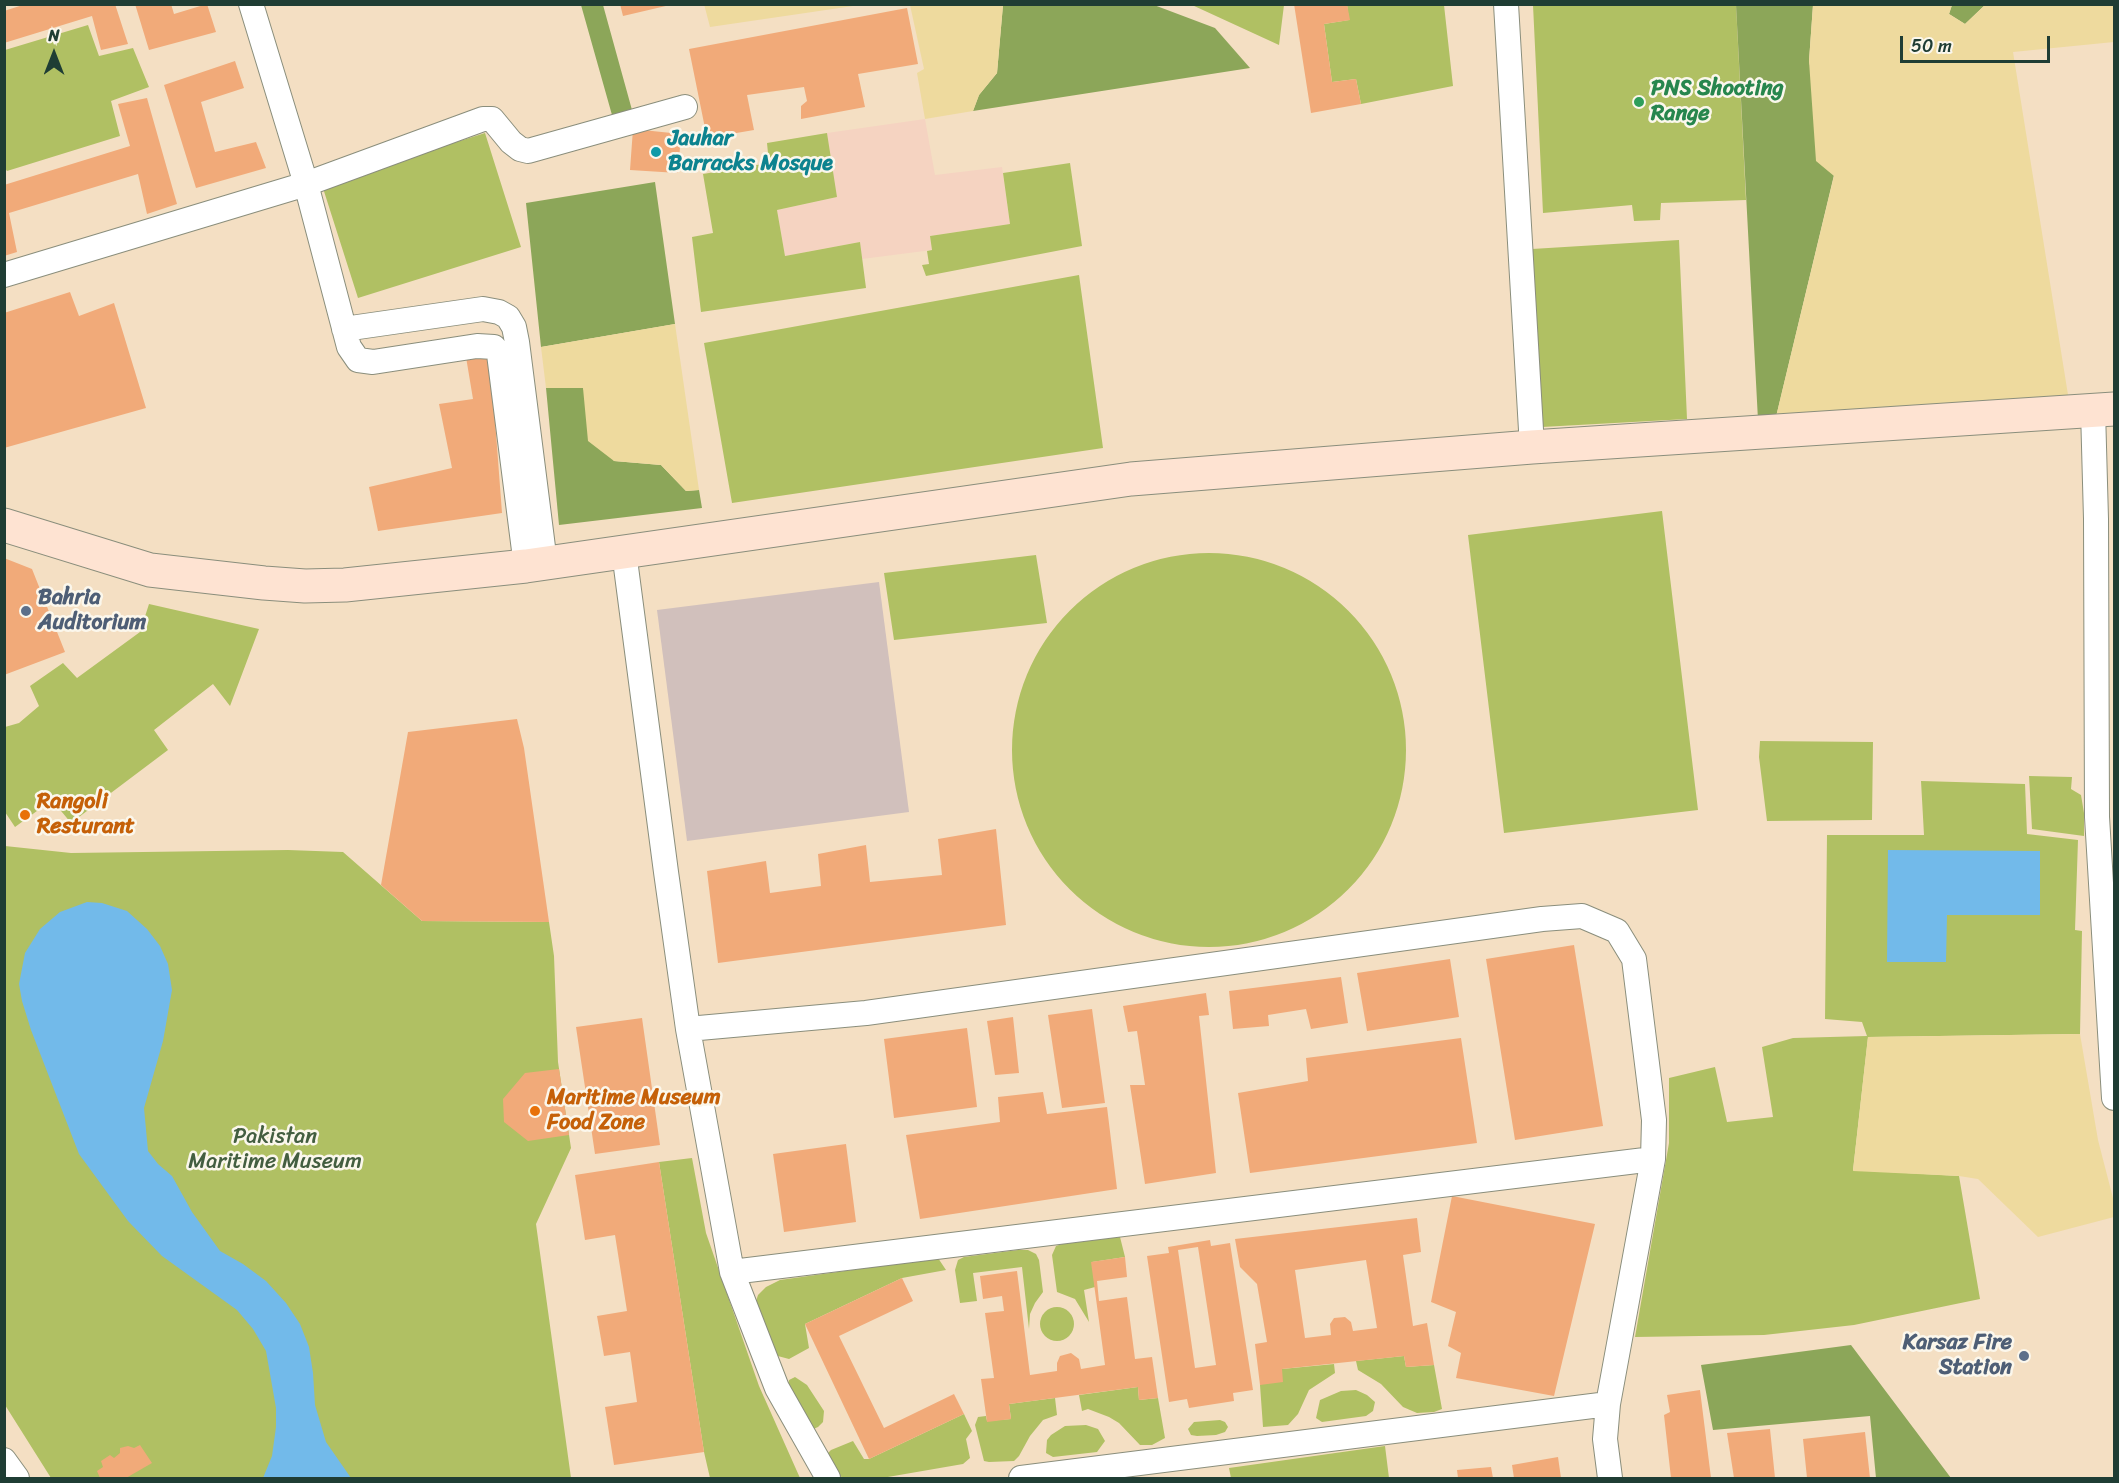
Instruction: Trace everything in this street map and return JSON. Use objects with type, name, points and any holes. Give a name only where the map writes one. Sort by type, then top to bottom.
[{"type":"street","points":[[251,4],[306,184],[349,347],[358,360],[373,362],[477,346],[494,347],[499,354],[536,565]]},
{"type":"street","points":[[1506,4],[1532,447]]},
{"type":"street","points":[[4,274],[306,184],[483,119],[492,119],[511,142],[520,149],[528,151],[685,107]]},
{"type":"street","points":[[344,329],[483,309],[499,312],[508,317],[514,327],[517,342],[536,565]]},
{"type":"street","points":[[4,525],[150,570],[264,583],[305,586],[345,585],[536,565],[1131,479],[1532,447],[2104,409],[2096,519],[2097,817],[2115,1098]]},
{"type":"street","points":[[624,552],[688,1029],[732,1272],[777,1388],[828,1479]]},
{"type":"street","points":[[688,1029],[866,1013],[1542,919],[1582,916],[1617,931],[1634,959],[1654,1120],[1653,1159],[1608,1404],[1605,1439],[1610,1479]]},
{"type":"street","points":[[732,1272],[1653,1159]]},
{"type":"street","points":[[1021,1479],[1608,1404]]},
{"type":"street","points":[[4,1460],[17,1479]]},
{"type":"shaded area","points":[[925,119],[935,175],[1002,167],[1010,224],[930,236],[932,250],[862,259],[860,242],[785,256],[777,210],[837,197],[827,133]]},
{"type":"shaded area","points":[[879,582],[909,812],[687,841],[657,610]]},
{"type":"green space","points":[[581,5],[603,5],[632,110],[612,115]]},
{"type":"green space","points":[[1003,5],[1154,5],[1215,28],[1250,68],[973,111],[979,95],[997,73]]},
{"type":"green space","points":[[1192,5],[1284,5],[1279,45]]},
{"type":"green space","points":[[1347,5],[1444,5],[1453,86],[1361,104],[1356,79],[1332,82],[1324,24],[1349,20]]},
{"type":"green space","name":"PNS Shooting Range","points":[[1533,5],[1736,5],[1746,200],[1661,203],[1660,220],[1634,221],[1632,205],[1543,213]]},
{"type":"green space","points":[[1736,5],[1813,5],[1809,61],[1834,175],[1775,421],[1758,420]]},
{"type":"green space","points":[[1952,5],[1985,5],[1965,24],[1949,14]]},
{"type":"green space","points":[[88,25],[99,56],[133,48],[149,87],[111,101],[120,136],[7,171],[4,167],[5,50]]},
{"type":"green space","points":[[485,133],[521,247],[358,298],[322,185]]},
{"type":"green space","points":[[827,133],[837,197],[777,210],[785,256],[860,242],[866,288],[701,312],[692,237],[713,233],[703,174],[769,163],[767,143]]},
{"type":"green space","points":[[1070,163],[1082,246],[926,276],[922,265],[929,264],[927,251],[932,250],[930,236],[1010,224],[1003,173]]},
{"type":"green space","points":[[655,182],[675,324],[541,347],[526,203]]},
{"type":"green space","points":[[1679,240],[1687,419],[1542,427],[1532,249]]},
{"type":"green space","points":[[1079,275],[1103,448],[732,503],[704,343]]},
{"type":"green space","points":[[546,388],[583,388],[614,461],[661,465],[686,491],[699,490],[702,508],[559,525]]},
{"type":"green space","points":[[1662,511],[1698,810],[1504,833],[1468,535]]},
{"type":"green space","points":[[1209,553],[1247,557],[1284,568],[1319,586],[1348,611],[1373,640],[1391,675],[1402,712],[1406,750],[1402,788],[1391,825],[1373,860],[1348,889],[1319,914],[1284,932],[1247,943],[1209,947],[1171,943],[1134,932],[1099,914],[1070,889],[1045,860],[1027,825],[1016,788],[1012,750],[1016,712],[1027,675],[1045,640],[1070,611],[1099,586],[1134,568],[1171,557]]},
{"type":"green space","points":[[1036,555],[1047,623],[894,640],[884,573]]},
{"type":"green space","points":[[149,604],[259,629],[230,706],[213,684],[154,730],[168,750],[71,823],[52,800],[15,827],[5,812],[5,727],[19,723],[39,706],[30,686],[63,663],[77,678],[140,632]]},
{"type":"green space","points":[[1760,741],[1873,742],[1872,820],[1767,821],[1759,757]]},
{"type":"green space","points":[[2029,776],[2072,777],[2071,789],[2081,795],[2084,836],[2032,829]]},
{"type":"green space","points":[[1921,781],[2025,784],[2027,834],[2078,840],[2075,930],[2082,931],[2080,1034],[1868,1037],[1853,1170],[1959,1176],[1980,1299],[1854,1325],[1764,1335],[1635,1337],[1669,1143],[1669,1078],[1715,1067],[1727,1122],[1773,1117],[1762,1047],[1793,1038],[1867,1036],[1862,1022],[1825,1019],[1827,835],[1924,835]]},
{"type":"green space","name":"Pakistan Maritime Museum","points":[[5,846],[71,853],[288,850],[343,852],[422,921],[549,922],[554,956],[558,1062],[571,1148],[536,1224],[571,1478],[51,1478],[5,1405]]},
{"type":"green space","points":[[692,1158],[706,1233],[759,1386],[800,1478],[710,1478],[659,1162]]},
{"type":"green space","points":[[1120,1237],[1125,1257],[1092,1262],[1095,1287],[1084,1290],[1089,1322],[1075,1299],[1057,1292],[1052,1255],[1056,1246],[1062,1244]]},
{"type":"green space","points":[[1028,1250],[1036,1254],[1039,1260],[1043,1292],[1030,1314],[1029,1329],[1022,1267],[973,1273],[977,1301],[960,1303],[955,1270],[958,1260],[964,1257]]},
{"type":"green space","points":[[938,1258],[946,1270],[902,1278],[805,1324],[809,1348],[789,1359],[774,1355],[755,1304],[758,1295],[766,1287],[780,1280]]},
{"type":"green space","points":[[1057,1307],[1069,1312],[1074,1324],[1069,1336],[1057,1341],[1045,1336],[1040,1324],[1045,1312]]},
{"type":"green space","points":[[1851,1345],[1951,1478],[1876,1478],[1870,1416],[1713,1430],[1701,1365]]},
{"type":"green space","points":[[1404,1356],[1406,1367],[1434,1365],[1442,1409],[1417,1413],[1403,1407],[1381,1384],[1358,1370],[1356,1361]]},
{"type":"green space","points":[[1334,1364],[1335,1373],[1309,1390],[1298,1414],[1288,1425],[1263,1427],[1260,1385],[1282,1369]]},
{"type":"green space","points":[[795,1377],[807,1385],[824,1411],[823,1422],[811,1430],[788,1386],[789,1380]]},
{"type":"green space","points":[[1138,1387],[1139,1400],[1158,1398],[1165,1438],[1152,1445],[1140,1445],[1119,1423],[1109,1417],[1088,1409],[1082,1411],[1079,1395]]},
{"type":"green space","points":[[1356,1390],[1375,1402],[1373,1411],[1366,1416],[1322,1422],[1316,1418],[1320,1400],[1341,1391]]},
{"type":"green space","points":[[1055,1398],[1057,1415],[1043,1420],[1014,1461],[984,1461],[975,1425],[978,1417],[986,1416],[987,1421],[1011,1419],[1009,1404]]},
{"type":"green space","points":[[964,1414],[972,1431],[966,1439],[970,1458],[963,1464],[882,1478],[844,1478],[835,1474],[823,1458],[831,1450],[853,1441],[864,1459],[869,1459]]},
{"type":"green space","points":[[1220,1420],[1228,1427],[1225,1432],[1216,1435],[1191,1435],[1188,1429],[1194,1422]]},
{"type":"green space","points":[[1086,1425],[1098,1429],[1105,1441],[1097,1452],[1053,1457],[1046,1453],[1047,1440],[1051,1435],[1065,1426]]},
{"type":"green space","points":[[1385,1446],[1389,1478],[1231,1478],[1229,1468]]},
{"type":"sand","points":[[704,4],[860,4],[860,5],[710,27]]},
{"type":"sand","points":[[910,5],[1003,5],[997,73],[979,95],[973,111],[925,119],[917,73],[924,69]]},
{"type":"sand","points":[[1813,5],[1952,5],[1949,14],[1965,24],[1985,5],[2114,5],[2114,42],[2013,52],[2069,401],[1775,421],[1834,176],[1816,161],[1809,61]]},
{"type":"sand","points":[[675,324],[699,490],[686,491],[661,465],[614,461],[588,441],[583,388],[546,388],[541,347]]},
{"type":"sand","points":[[2080,1034],[2098,1140],[2114,1202],[2114,1217],[2038,1237],[1978,1179],[1853,1171],[1868,1037]]},
{"type":"water","points":[[1888,850],[2040,851],[2040,915],[1947,915],[1946,962],[1887,962]]},
{"type":"water","points":[[87,902],[102,903],[127,911],[147,929],[160,946],[168,964],[172,990],[163,1041],[144,1108],[148,1151],[172,1176],[192,1212],[220,1251],[266,1281],[286,1303],[300,1324],[309,1347],[315,1405],[326,1442],[351,1478],[263,1478],[272,1456],[276,1427],[276,1408],[266,1351],[253,1329],[237,1310],[162,1256],[128,1221],[79,1154],[31,1030],[19,984],[25,953],[40,929],[60,912]]},
{"type":"building","points":[[26,4],[115,4],[128,44],[101,50],[92,16],[4,43],[4,11]]},
{"type":"building","points":[[135,4],[171,4],[174,14],[207,4],[216,32],[149,50]]},
{"type":"building","points":[[620,4],[670,4],[670,5],[623,16]]},
{"type":"building","points":[[1294,4],[1347,4],[1350,20],[1324,24],[1332,82],[1356,79],[1361,104],[1311,113]]},
{"type":"building","points":[[907,8],[918,64],[858,74],[865,107],[801,119],[801,106],[807,101],[804,87],[747,95],[754,130],[707,138],[689,49]]},
{"type":"building","points":[[235,61],[244,88],[201,102],[215,152],[256,142],[266,168],[196,188],[164,85]]},
{"type":"building","points":[[147,98],[177,204],[147,214],[138,174],[9,213],[17,252],[4,256],[4,185],[130,146],[118,104]]},
{"type":"building","name":"Jauhar Barracks Mosque","points":[[633,129],[681,134],[678,173],[630,170]]},
{"type":"building","points":[[70,292],[79,316],[114,303],[146,408],[4,448],[4,313]]},
{"type":"building","points":[[490,354],[502,513],[378,531],[369,487],[452,468],[439,404],[473,399],[466,357]]},
{"type":"building","name":"Bahria Auditorium","points":[[4,558],[32,569],[65,652],[4,675]]},
{"type":"building","points":[[517,719],[524,748],[549,922],[422,921],[381,885],[408,732]]},
{"type":"building","points":[[996,829],[1006,925],[718,963],[707,871],[766,861],[770,893],[821,886],[818,854],[866,845],[870,882],[942,875],[938,839]]},
{"type":"building","points":[[1574,945],[1603,1126],[1515,1140],[1486,959]]},
{"type":"building","points":[[1450,959],[1459,1017],[1367,1031],[1357,973]]},
{"type":"building","points":[[1341,977],[1348,1023],[1311,1029],[1306,1009],[1268,1015],[1269,1026],[1233,1029],[1229,991]]},
{"type":"building","points":[[1206,993],[1209,1015],[1199,1016],[1216,1173],[1145,1184],[1130,1085],[1145,1085],[1137,1031],[1128,1032],[1123,1006]]},
{"type":"building","points":[[1092,1009],[1105,1103],[1062,1108],[1048,1015]]},
{"type":"building","points":[[1013,1017],[1019,1073],[995,1075],[987,1021]]},
{"type":"building","points":[[642,1018],[660,1145],[595,1154],[576,1027]]},
{"type":"building","points":[[967,1028],[977,1107],[894,1118],[884,1039]]},
{"type":"building","points":[[1461,1038],[1477,1143],[1250,1173],[1238,1093],[1308,1081],[1306,1058]]},
{"type":"building","name":"Maritime Museum Food Zone","points":[[559,1069],[569,1135],[528,1141],[504,1122],[503,1099],[525,1073]]},
{"type":"building","points":[[1043,1092],[1047,1114],[1107,1107],[1117,1189],[920,1219],[906,1135],[1000,1122],[998,1097]]},
{"type":"building","points":[[846,1144],[856,1222],[784,1232],[773,1154]]},
{"type":"building","points":[[659,1162],[704,1452],[614,1465],[605,1407],[637,1402],[630,1352],[604,1356],[597,1316],[627,1311],[615,1235],[585,1240],[575,1175]]},
{"type":"building","points":[[1452,1196],[1595,1224],[1554,1396],[1456,1378],[1461,1353],[1448,1346],[1456,1312],[1431,1302]]},
{"type":"building","points":[[1417,1218],[1421,1252],[1403,1255],[1413,1326],[1427,1323],[1434,1365],[1406,1367],[1404,1356],[1282,1369],[1283,1382],[1260,1385],[1255,1344],[1267,1342],[1257,1284],[1240,1267],[1235,1239]],"holes":[[[1366,1260],[1377,1328],[1353,1331],[1351,1322],[1345,1317],[1334,1318],[1330,1324],[1331,1335],[1305,1338],[1295,1270]]]},
{"type":"building","points":[[1210,1240],[1211,1246],[1230,1243],[1253,1390],[1233,1393],[1234,1401],[1189,1408],[1187,1399],[1169,1402],[1147,1256],[1169,1253],[1168,1247]],"holes":[[[1198,1247],[1216,1365],[1195,1368],[1178,1250]]]},
{"type":"building","points":[[1125,1257],[1127,1277],[1097,1281],[1099,1301],[1127,1297],[1135,1359],[1152,1357],[1158,1398],[1139,1400],[1138,1387],[1009,1404],[1011,1419],[987,1422],[981,1379],[994,1378],[985,1313],[1004,1311],[1002,1296],[983,1299],[980,1276],[1017,1271],[1030,1375],[1057,1371],[1060,1356],[1071,1353],[1079,1359],[1081,1369],[1105,1365],[1091,1262]]},
{"type":"building","points":[[902,1278],[913,1301],[839,1336],[884,1428],[954,1394],[964,1414],[869,1459],[805,1324]]},
{"type":"building","points":[[1700,1390],[1711,1478],[1671,1478],[1664,1415],[1670,1412],[1667,1395]]},
{"type":"building","points":[[1770,1429],[1775,1478],[1734,1478],[1727,1433]]},
{"type":"building","points":[[1865,1432],[1870,1478],[1807,1478],[1803,1439]]},
{"type":"building","points":[[140,1445],[152,1463],[126,1478],[100,1478],[97,1471],[103,1467],[101,1461],[110,1455],[114,1458],[120,1453],[120,1448],[128,1446],[134,1448]]},
{"type":"building","points":[[1558,1457],[1561,1478],[1514,1478],[1512,1465]]},
{"type":"building","points":[[1491,1467],[1493,1478],[1458,1478],[1457,1470]]},
{"type":"place","name":"PNS Shooting Range","points":[[1639,102]]},
{"type":"place","name":"Jauhar Barracks Mosque","points":[[656,152]]},
{"type":"place","name":"Bahria Auditorium","points":[[26,611]]},
{"type":"place","name":"Rangoli Resturant","points":[[25,815]]},
{"type":"place","name":"Maritime Museum Food Zone","points":[[535,1111]]},
{"type":"place","name":"Karsaz Fire Station","points":[[2024,1356]]}]
